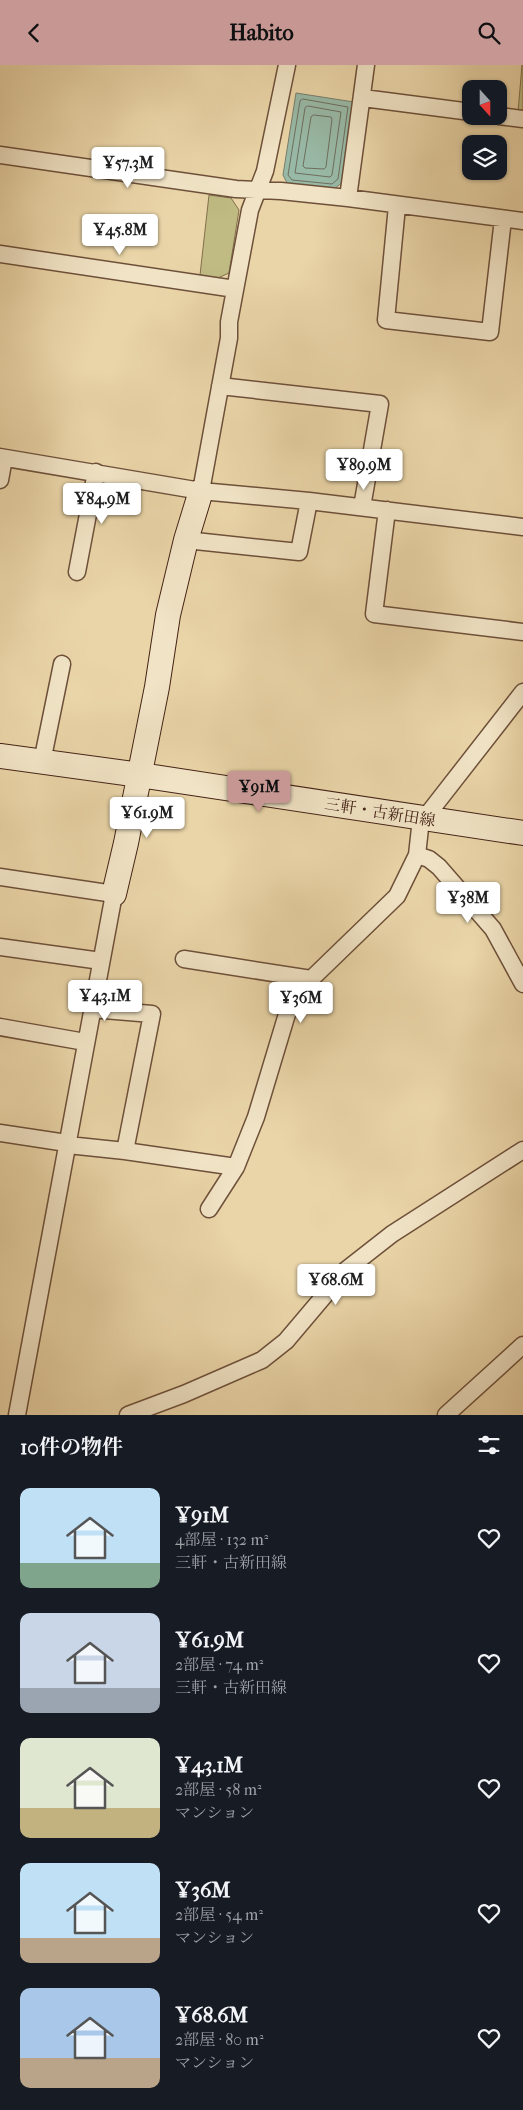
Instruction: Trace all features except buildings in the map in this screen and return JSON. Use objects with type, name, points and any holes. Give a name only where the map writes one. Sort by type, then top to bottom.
[{"type":"street","points":[[17,1415],[68,1145],[100,961],[140,775],[157,687],[168,615],[186,540],[201,491],[250,209],[265,171],[287,65]]},
{"type":"street","points":[[348,198],[366,65]]},
{"type":"street","points":[[363,98],[462,111]]},
{"type":"street","points":[[508,117],[523,119]]},
{"type":"street","points":[[0,155],[236,189],[348,198],[397,206],[523,221]]},
{"type":"street","points":[[397,206],[386,320],[490,332],[503,219]]},
{"type":"street","points":[[0,254],[235,289]]},
{"type":"street","points":[[220,386],[380,404],[362,507]]},
{"type":"street","points":[[0,481],[2,457],[201,491],[309,501],[523,527]]},
{"type":"street","points":[[77,572],[96,472]]},
{"type":"street","points":[[186,540],[299,552],[309,501]]},
{"type":"street","points":[[387,510],[374,614],[523,632]]},
{"type":"street","points":[[42,762],[62,664]]},
{"type":"street","points":[[209,1209],[236,1167],[256,1117],[287,1014],[304,986],[397,897],[417,855],[420,828],[424,819],[523,692]]},
{"type":"street","name":"三軒・古新田線","points":[[0,756],[140,775],[523,833]]},
{"type":"street","points":[[417,855],[429,859],[438,867],[493,929],[523,984]]},
{"type":"street","points":[[0,877],[114,894]]},
{"type":"street","points":[[0,947],[100,961]]},
{"type":"street","points":[[184,959],[311,979]]},
{"type":"street","points":[[92,1009],[152,1014],[125,1151]]},
{"type":"street","points":[[0,1027],[85,1042]]},
{"type":"street","points":[[0,1133],[60,1142],[68,1145],[236,1167]]},
{"type":"street","points":[[128,1415],[262,1360],[286,1341],[346,1270],[392,1234],[523,1150]]},
{"type":"street","points":[[446,1415],[523,1345]]},
{"type":"shaded area","points":[[523,65],[523,113],[518,112]]},
{"type":"shaded area","points":[[209,195],[231,198],[239,210],[229,273],[218,278],[200,275]]},
{"type":"water","points":[[296,93],[354,102],[343,182],[334,189],[288,185],[283,175]]}]
